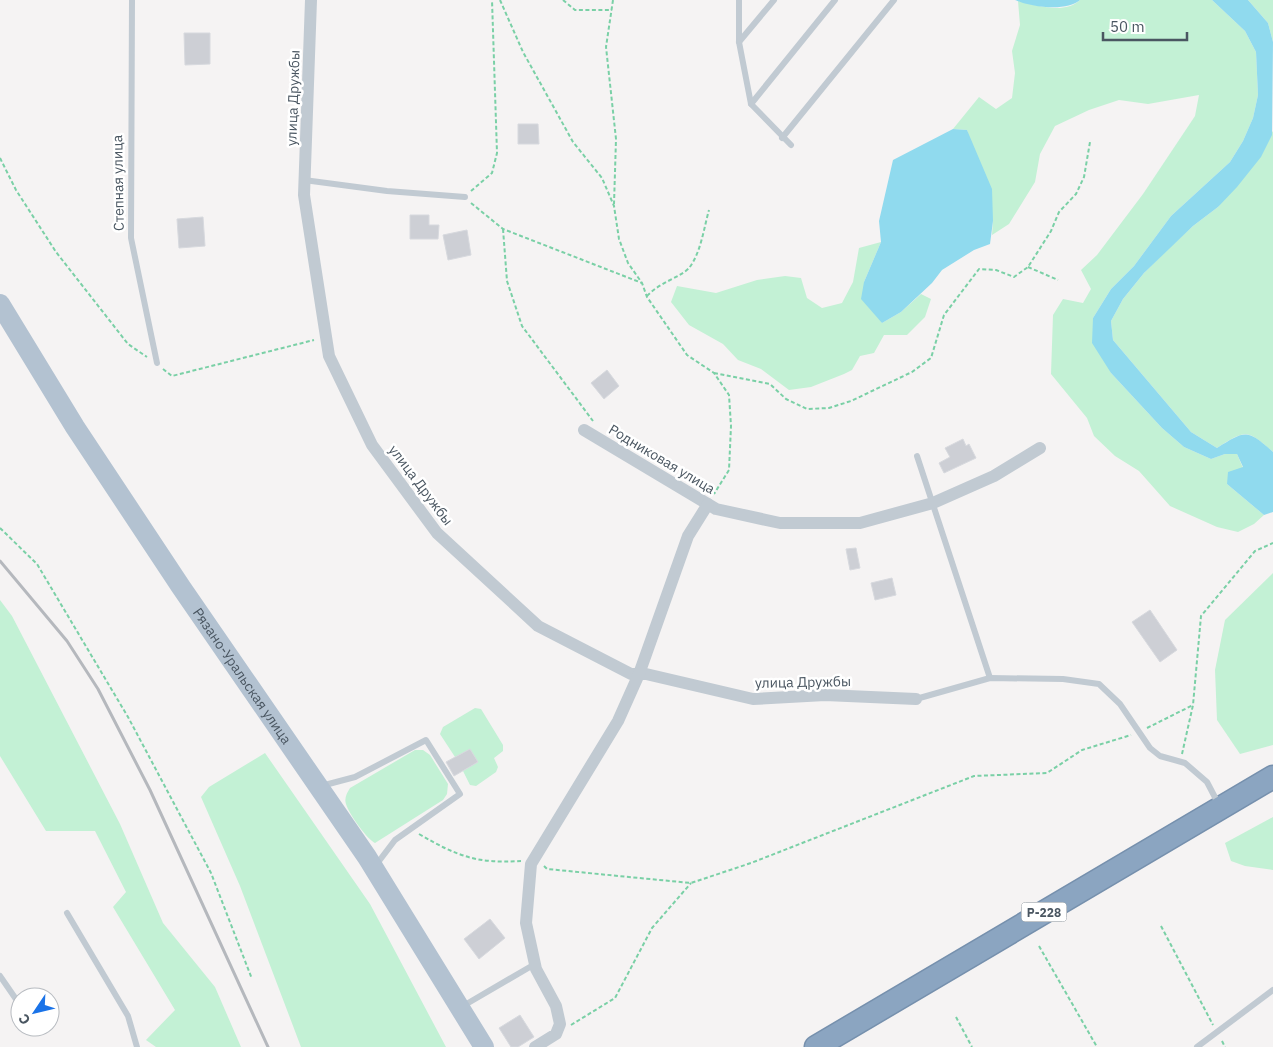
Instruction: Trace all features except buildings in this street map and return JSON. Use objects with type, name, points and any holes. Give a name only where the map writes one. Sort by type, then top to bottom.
[{"type":"highway","name":"Р-228","points":[[816,1047],[1273,777]]},
{"type":"main road","name":"Рязано-Уральская улица","points":[[0,304],[75,427],[181,588],[320,786],[374,868],[484,1047]]},
{"type":"street","name":"улица Дружбы","points":[[311,0],[304,195],[329,356],[372,445],[437,534],[538,626],[631,674],[639,674],[753,699],[825,696],[916,699]]},
{"type":"street","name":"Родниковая улица","points":[[589,426],[716,509],[780,523],[860,523],[933,503],[994,476],[1040,448]]},
{"type":"street","points":[[534,1047],[556,1034],[560,1024],[556,1006],[535,964],[526,923],[531,864],[618,721],[639,674],[688,536],[708,504]]},
{"type":"lane","name":"Степная улица","points":[[132,0],[131,238],[157,363]]},
{"type":"lane","points":[[739,0],[739,42],[751,104],[782,138],[791,145]]},
{"type":"lane","points":[[739,42],[774,0]]},
{"type":"lane","points":[[751,104],[835,0]]},
{"type":"lane","points":[[782,138],[894,0]]},
{"type":"lane","points":[[304,180],[387,191],[465,197]]},
{"type":"lane","points":[[917,456],[990,678]]},
{"type":"lane","points":[[916,699],[990,678],[1063,679],[1099,684],[1120,704],[1150,748],[1160,756],[1185,763],[1207,782],[1221,808]]},
{"type":"lane","points":[[320,786],[355,777],[426,740],[460,794],[395,840],[374,868]]},
{"type":"lane","points":[[67,913],[128,1016],[137,1047]]},
{"type":"lane","points":[[460,1008],[535,964]]},
{"type":"lane","points":[[0,976],[10,990]]},
{"type":"lane","points":[[1197,1047],[1273,990]]},
{"type":"path","points":[[492,0],[497,153],[492,173],[465,197],[503,229],[642,283]]},
{"type":"path","points":[[500,0],[523,52],[573,142],[602,178],[614,206],[622,248],[628,263],[642,283],[647,297],[688,355],[714,373],[728,395],[731,426],[729,470],[708,504]]},
{"type":"path","points":[[562,0],[575,10],[612,10]]},
{"type":"path","points":[[613,0],[606,47],[616,139],[614,206]]},
{"type":"path","points":[[714,373],[770,384],[786,399],[807,408],[829,408],[851,401],[912,372],[931,358],[944,315],[979,269],[996,270],[1014,277],[1028,267],[1051,230],[1059,212],[1076,194],[1080,186],[1084,177],[1090,142]]},
{"type":"path","points":[[647,297],[656,286],[688,269],[698,250],[709,210]]},
{"type":"path","points":[[503,229],[507,281],[522,326],[589,426]]},
{"type":"path","points":[[1028,267],[1058,280]]},
{"type":"path","points":[[0,528],[37,564],[128,717],[211,873],[252,979]]},
{"type":"path","points":[[1181,762],[1193,705],[1201,616],[1255,551],[1273,543]]},
{"type":"path","points":[[411,829],[452,854],[495,863],[534,860],[547,869],[691,882],[752,863],[974,776],[1047,773],[1082,750],[1139,732],[1193,705]]},
{"type":"path","points":[[556,1034],[615,998],[652,928],[691,882]]},
{"type":"path","points":[[1161,926],[1225,1047]]},
{"type":"path","points":[[1039,946],[1097,1047]]},
{"type":"path","points":[[956,1017],[972,1047]]},
{"type":"green space","points":[[1080,0],[1212,0],[1245,31],[1256,52],[1258,95],[1253,118],[1243,141],[1230,162],[1171,216],[1134,266],[1111,289],[1093,318],[1111,373],[1162,428],[1184,447],[1211,459],[1225,454],[1237,454],[1243,468],[1227,484],[1264,515],[1254,524],[1238,532],[1217,527],[1170,506],[1139,471],[1115,456],[1094,436],[1087,418],[1051,374],[1053,315],[1063,299],[1083,303],[1091,289],[1081,270],[1097,255],[1143,194],[1195,116],[1199,95],[1148,104],[1119,100],[1089,110],[1055,126],[1040,154],[1035,182],[1009,224],[992,235],[993,221],[967,130],[953,129],[979,97],[996,109],[1012,98],[1015,73],[1012,51],[1020,25],[1018,1],[1058,8],[1074,5]]},
{"type":"green space","points":[[1248,0],[1273,0],[1273,42],[1268,23]]},
{"type":"green space","points":[[1273,131],[1273,452],[1257,439],[1246,434],[1234,437],[1217,448],[1191,432],[1113,340],[1111,321],[1123,299],[1144,273],[1193,226],[1218,207]]},
{"type":"green space","points":[[881,242],[864,282],[882,323],[901,312],[921,294],[931,299],[925,317],[907,335],[884,335],[874,353],[860,356],[852,370],[811,387],[789,390],[761,369],[738,360],[723,344],[689,325],[671,302],[677,286],[716,293],[757,280],[785,276],[801,278],[807,298],[822,308],[842,303],[853,282],[859,248]]},
{"type":"green space","points":[[1273,573],[1273,745],[1240,754],[1217,720],[1215,670],[1225,620]]},
{"type":"green space","points":[[0,600],[12,616],[120,824],[163,923],[215,987],[241,1047],[156,1047],[146,1040],[175,1010],[113,907],[126,892],[95,831],[46,831],[0,756]]},
{"type":"green space","points":[[475,708],[481,709],[503,745],[503,751],[494,758],[498,767],[496,772],[476,786],[470,785],[463,771],[478,762],[470,749],[455,757],[440,734],[443,727]]},
{"type":"green space","points":[[415,750],[423,750],[430,755],[448,784],[447,794],[443,800],[375,843],[363,832],[351,814],[345,802],[347,794],[350,788]]},
{"type":"green space","points":[[265,753],[370,904],[446,1047],[301,1047],[240,886],[201,797],[209,787]]},
{"type":"green space","points":[[1273,817],[1273,870],[1245,866],[1231,861],[1225,843]]},
{"type":"water","points":[[1015,0],[1080,0],[1067,6],[1049,7],[1030,5]]},
{"type":"water","points":[[1212,0],[1248,0],[1268,23],[1273,42],[1272,135],[1261,157],[1237,187],[1218,207],[1193,226],[1144,273],[1123,299],[1111,321],[1113,340],[1191,432],[1217,448],[1241,435],[1252,436],[1273,452],[1273,512],[1264,515],[1227,484],[1228,472],[1243,467],[1237,454],[1225,454],[1211,459],[1184,447],[1162,428],[1111,373],[1092,343],[1093,318],[1111,289],[1134,266],[1171,216],[1230,162],[1243,141],[1253,118],[1258,95],[1256,52],[1245,31]]},
{"type":"water","points":[[953,129],[967,130],[992,189],[993,221],[990,244],[974,250],[942,270],[932,283],[901,312],[882,323],[861,299],[864,282],[881,242],[879,221],[893,160]]},
{"type":"railway","points":[[0,561],[67,641],[98,689],[150,790],[268,1047]]}]
